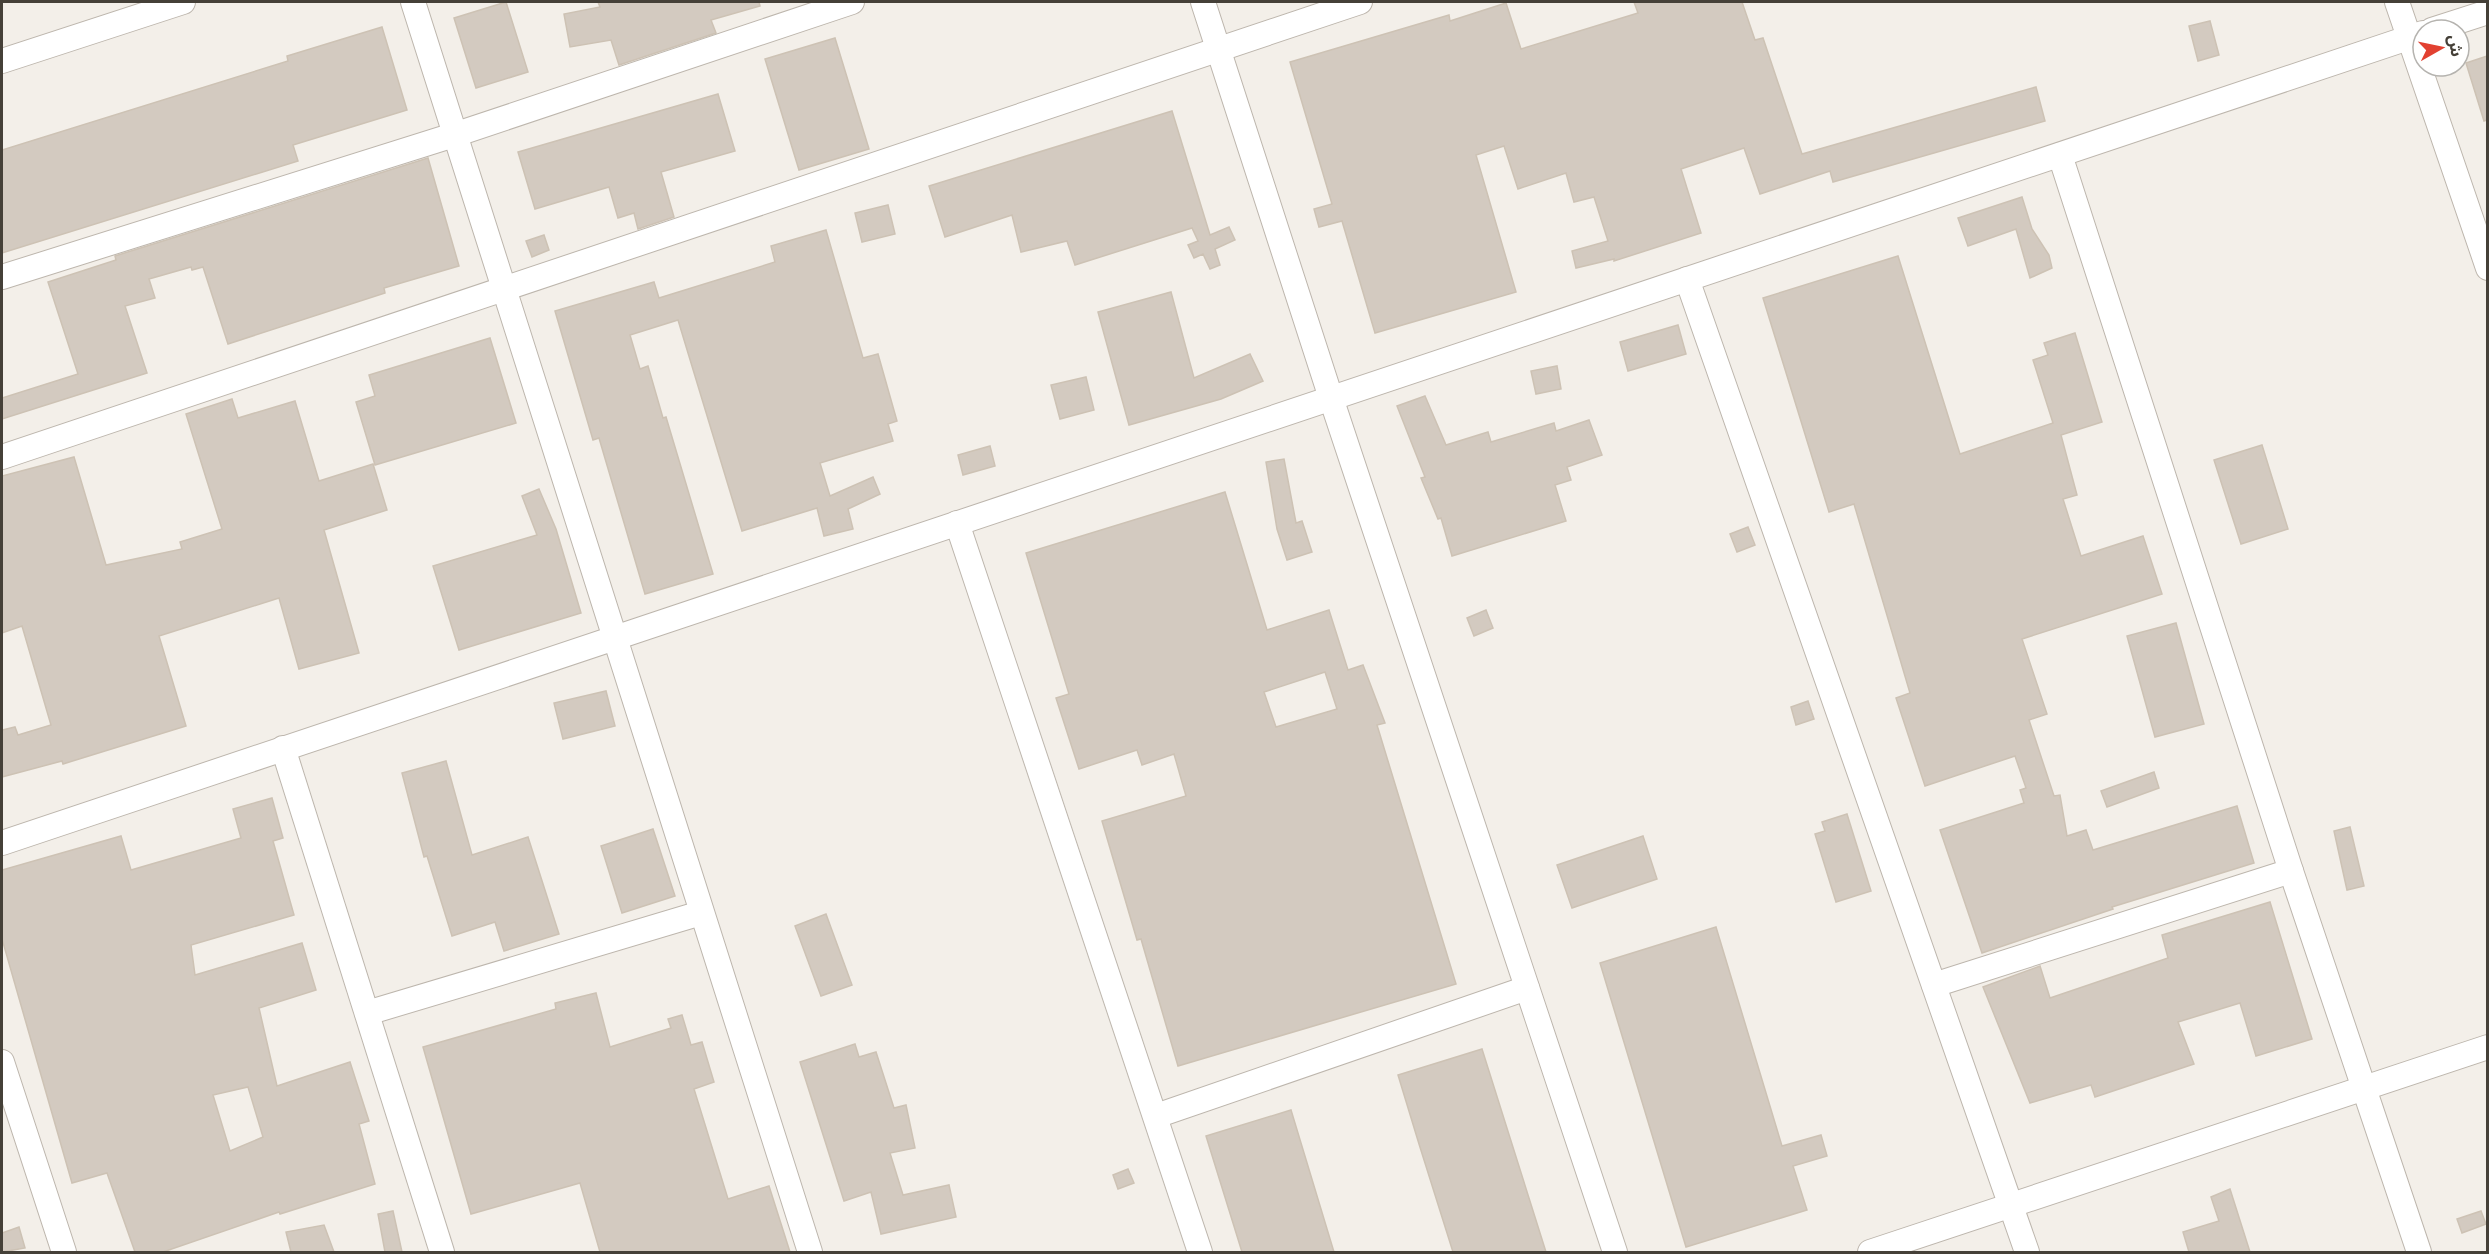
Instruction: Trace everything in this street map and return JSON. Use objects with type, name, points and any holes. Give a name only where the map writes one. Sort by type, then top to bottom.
[{"type":"street","points":[[2,61],[183,2]]},
{"type":"street","points":[[413,2],[457,134],[701,913],[810,1252]]},
{"type":"street","points":[[2,277],[457,134],[852,2]]},
{"type":"street","points":[[1203,2],[1331,398],[1615,1252]]},
{"type":"street","points":[[2,457],[1360,2]]},
{"type":"street","points":[[2397,2],[2411,26]]},
{"type":"street","points":[[2469,18],[2487,12]]},
{"type":"street","points":[[2,843],[2411,37]]},
{"type":"street","points":[[2429,78],[2487,268]]},
{"type":"street","points":[[2060,154],[2291,871],[2419,1252]]},
{"type":"street","points":[[1687,279],[2027,1252]]},
{"type":"street","points":[[957,523],[1200,1252]]},
{"type":"street","points":[[283,748],[442,1252]]},
{"type":"street","points":[[1934,985],[2291,871]]},
{"type":"street","points":[[367,1013],[701,913]]},
{"type":"street","points":[[1156,1116],[1527,988]]},
{"type":"street","points":[[1870,1252],[1904,1247],[2012,1205],[2487,1047]]},
{"type":"street","points":[[2,1062],[64,1252]]},
{"type":"building","points":[[506,2],[528,72],[476,88],[454,18]]},
{"type":"building","points":[[598,2],[759,2],[760,6],[711,20],[716,33],[619,65],[611,40],[570,47],[564,14],[600,7]]},
{"type":"building","points":[[1634,2],[1742,2],[1755,40],[1763,38],[1802,154],[2036,87],[2045,121],[1833,182],[1830,171],[1760,194],[1744,148],[1681,169],[1701,233],[1614,261],[1614,259],[1576,268],[1572,251],[1608,241],[1594,197],[1574,202],[1566,173],[1518,189],[1504,146],[1476,155],[1516,292],[1375,333],[1342,221],[1319,227],[1314,209],[1332,204],[1290,62],[1449,15],[1450,21],[1506,3],[1521,49],[1638,13]]},
{"type":"building","points":[[2210,21],[2219,55],[2198,61],[2189,26]]},
{"type":"building","points":[[382,27],[407,110],[293,145],[298,161],[2,253],[2,150],[288,61],[287,56]]},
{"type":"building","points":[[835,38],[869,149],[799,170],[765,59]]},
{"type":"building","points":[[2487,56],[2487,120],[2484,121],[2471,78],[2471,61]]},
{"type":"building","points":[[718,94],[735,151],[661,172],[674,217],[638,229],[634,213],[618,218],[609,187],[535,209],[518,152]]},
{"type":"building","points":[[1172,111],[1210,235],[1229,227],[1235,240],[1215,249],[1220,265],[1210,269],[1203,254],[1194,258],[1188,245],[1198,241],[1192,228],[1075,265],[1067,241],[1021,252],[1012,215],[945,237],[929,186]]},
{"type":"building","points":[[428,158],[459,266],[384,288],[385,293],[228,344],[203,267],[192,270],[191,267],[149,279],[155,298],[125,306],[147,373],[2,419],[2,398],[78,374],[48,282],[116,260],[115,256]]},
{"type":"building","points":[[2022,197],[2032,229],[2049,255],[2052,268],[2030,278],[2016,229],[1968,246],[1958,218]]},
{"type":"building","points":[[888,205],[895,234],[862,242],[855,213]]},
{"type":"building","points":[[826,230],[863,358],[878,354],[897,421],[888,424],[893,441],[820,463],[830,496],[873,477],[880,494],[848,509],[853,529],[824,536],[817,508],[742,531],[678,320],[630,335],[640,369],[648,366],[663,418],[666,417],[713,574],[645,594],[599,438],[593,440],[555,311],[654,282],[659,298],[775,262],[771,246]]},
{"type":"building","points":[[544,235],[549,250],[532,257],[526,241]]},
{"type":"building","points":[[1898,256],[1960,454],[2053,423],[2033,360],[2048,355],[2044,343],[2075,333],[2102,422],[2061,435],[2077,495],[2063,499],[2081,556],[2143,536],[2162,594],[2022,639],[2047,714],[2029,720],[2054,796],[2060,795],[2067,836],[2086,830],[2093,850],[2237,806],[2254,863],[2112,907],[2113,909],[1982,953],[1940,830],[2024,803],[2020,790],[2026,788],[2015,756],[1925,786],[1896,698],[1910,693],[1854,504],[1829,512],[1763,298]]},
{"type":"building","points":[[1171,292],[1194,378],[1250,354],[1263,381],[1221,399],[1129,425],[1098,312]]},
{"type":"building","points":[[1678,325],[1686,354],[1628,371],[1620,342]]},
{"type":"building","points":[[490,338],[516,423],[375,465],[356,402],[375,396],[369,375]]},
{"type":"building","points":[[1557,366],[1561,389],[1536,394],[1531,371]]},
{"type":"building","points":[[1086,377],[1094,410],[1060,419],[1051,385]]},
{"type":"building","points":[[1425,396],[1446,445],[1488,432],[1491,442],[1554,423],[1556,431],[1589,420],[1602,455],[1567,467],[1571,480],[1555,485],[1566,521],[1452,556],[1441,518],[1438,519],[1421,478],[1425,477],[1397,406]]},
{"type":"building","points":[[232,399],[238,418],[295,401],[319,481],[373,464],[387,510],[324,530],[359,653],[299,669],[279,598],[159,636],[186,726],[63,764],[62,761],[2,777],[2,730],[15,727],[18,735],[51,725],[22,626],[2,633],[2,476],[74,457],[106,565],[182,549],[180,542],[222,529],[186,414]]},
{"type":"building","points":[[2262,445],[2288,529],[2241,544],[2214,460]]},
{"type":"building","points":[[990,446],[995,466],[963,475],[958,455]]},
{"type":"building","points":[[1284,459],[1296,523],[1302,521],[1312,552],[1287,560],[1277,529],[1266,462]]},
{"type":"building","points":[[539,489],[556,529],[581,613],[459,650],[433,566],[537,535],[522,496]]},
{"type":"building","points":[[1225,492],[1267,630],[1329,610],[1348,670],[1363,665],[1385,723],[1377,725],[1456,984],[1178,1066],[1141,939],[1137,940],[1102,821],[1186,796],[1174,754],[1142,765],[1137,750],[1079,769],[1056,698],[1069,694],[1026,553]],"holes":[[[1325,672],[1337,709],[1276,727],[1264,692]]]},
{"type":"building","points":[[1748,527],[1755,545],[1737,552],[1730,534]]},
{"type":"building","points":[[1486,610],[1493,628],[1474,636],[1467,618]]},
{"type":"building","points":[[2176,623],[2204,724],[2155,737],[2127,636]]},
{"type":"building","points":[[606,691],[615,726],[563,739],[554,703]]},
{"type":"building","points":[[1808,701],[1814,719],[1796,725],[1791,707]]},
{"type":"building","points":[[446,761],[472,855],[528,837],[559,934],[504,951],[495,922],[452,936],[427,856],[424,857],[402,773]]},
{"type":"building","points":[[2154,772],[2159,788],[2107,807],[2101,791]]},
{"type":"building","points":[[272,798],[283,838],[273,841],[294,915],[191,945],[195,975],[302,943],[316,990],[259,1008],[277,1086],[350,1062],[369,1121],[359,1124],[375,1184],[280,1214],[279,1212],[163,1252],[135,1252],[107,1173],[72,1183],[2,939],[2,870],[121,836],[131,870],[241,838],[233,809]],"holes":[[[248,1087],[263,1137],[230,1151],[213,1095]]]},
{"type":"building","points":[[1847,814],[1871,891],[1836,902],[1815,834],[1825,831],[1822,822]]},
{"type":"building","points":[[2350,827],[2364,886],[2347,890],[2334,831]]},
{"type":"building","points":[[653,829],[675,896],[622,913],[601,846]]},
{"type":"building","points":[[1643,836],[1657,879],[1572,908],[1557,865]]},
{"type":"building","points":[[2270,902],[2312,1039],[2256,1056],[2240,1003],[2178,1022],[2194,1064],[2095,1097],[2091,1085],[2030,1103],[1983,987],[2040,966],[2050,998],[2168,958],[2162,935]]},
{"type":"building","points":[[826,914],[852,985],[821,996],[795,926]]},
{"type":"building","points":[[1716,927],[1782,1146],[1821,1135],[1827,1156],[1793,1166],[1807,1210],[1686,1247],[1600,963]]},
{"type":"building","points":[[596,993],[610,1047],[671,1028],[668,1019],[682,1015],[691,1045],[702,1042],[714,1082],[694,1089],[728,1199],[769,1186],[790,1252],[600,1252],[580,1183],[471,1214],[423,1047],[556,1009],[555,1003]]},
{"type":"building","points":[[855,1044],[859,1057],[876,1052],[894,1108],[906,1105],[915,1148],[890,1153],[903,1195],[949,1185],[956,1217],[881,1234],[871,1192],[844,1201],[800,1062]]},
{"type":"building","points":[[1482,1049],[1546,1252],[1453,1252],[1398,1075]]},
{"type":"building","points":[[1291,1110],[1334,1252],[1242,1252],[1206,1136]]},
{"type":"building","points":[[1128,1169],[1134,1183],[1118,1189],[1113,1175]]},
{"type":"building","points":[[2230,1189],[2250,1252],[2189,1252],[2183,1232],[2219,1221],[2211,1197]]},
{"type":"building","points":[[393,1211],[402,1252],[385,1252],[378,1214]]},
{"type":"building","points":[[2481,1211],[2486,1224],[2462,1233],[2457,1219]]},
{"type":"building","points":[[324,1225],[334,1252],[291,1252],[286,1232]]},
{"type":"building","points":[[19,1227],[25,1248],[2,1252],[2,1233]]}]
